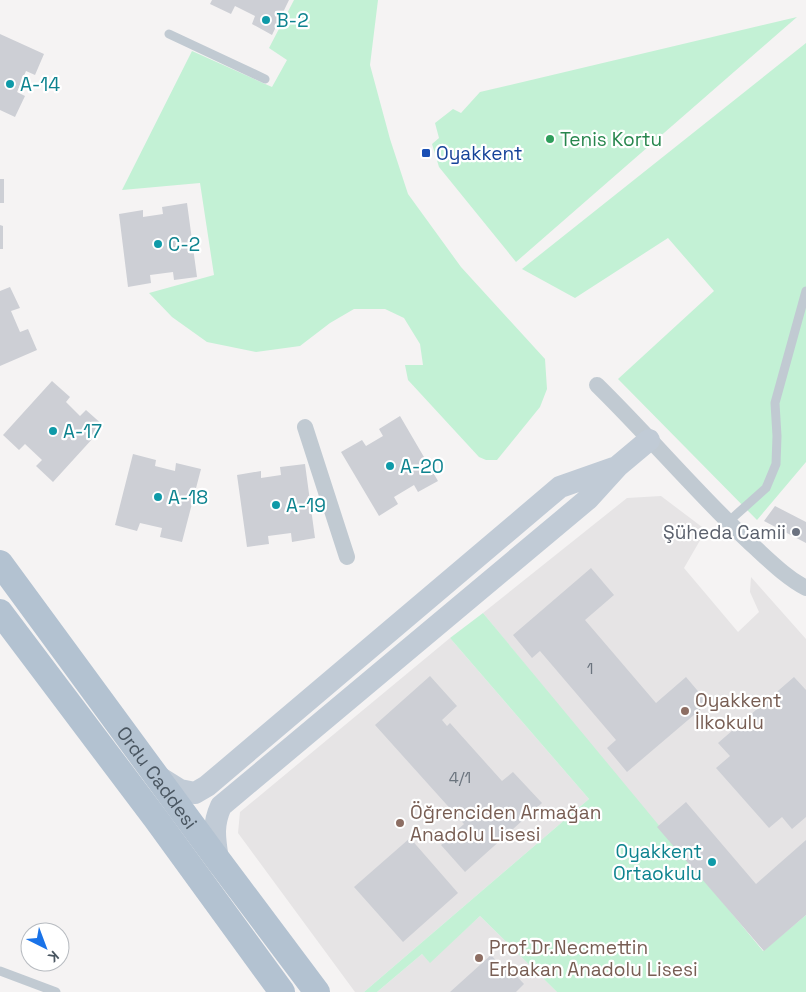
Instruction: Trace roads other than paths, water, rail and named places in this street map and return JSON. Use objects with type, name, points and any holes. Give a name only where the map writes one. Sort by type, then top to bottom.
[{"type":"main road","name":"Ordu Caddesi","points":[[0,563],[316,992]]},
{"type":"main road","name":"Ordu Caddesi","points":[[0,612],[156,819],[282,992]]},
{"type":"street","points":[[596,385],[631,418],[649,440],[728,522],[798,584],[806,588]]},
{"type":"street","points":[[305,427],[347,557]]},
{"type":"street","points":[[218,860],[214,835],[215,819],[221,806],[588,499],[618,466],[649,440]]},
{"type":"street","points":[[155,774],[180,790],[195,793],[207,786],[560,487],[618,466]]},
{"type":"lane","points":[[169,34],[265,79]]},
{"type":"lane","points":[[728,522],[766,488],[776,464],[775,403],[806,291]]},
{"type":"lane","points":[[0,971],[56,992]]},
{"type":"place","name":"B-2","points":[[266,20]]},
{"type":"place","name":"A-14","points":[[10,84]]},
{"type":"place","name":"Tenis Kortu","points":[[550,139]]},
{"type":"place","name":"Oyakkent","points":[[426,153]]},
{"type":"place","name":"C-2","points":[[158,244]]},
{"type":"place","name":"A-17","points":[[53,431]]},
{"type":"place","name":"A-20","points":[[390,466]]},
{"type":"place","name":"A-18","points":[[158,497]]},
{"type":"place","name":"A-19","points":[[276,505]]},
{"type":"place","name":"Şüheda Camii","points":[[796,532]]},
{"type":"place","name":"Oyakkent İlkokulu","points":[[685,711]]},
{"type":"place","name":"Öğrenciden Armağan Anadolu Lisesi","points":[[400,823]]},
{"type":"place","name":"Oyakkent Ortaokulu","points":[[712,862]]},
{"type":"place","name":"Prof.Dr.Necmettin Erbakan Anadolu Lisesi","points":[[479,958]]}]
